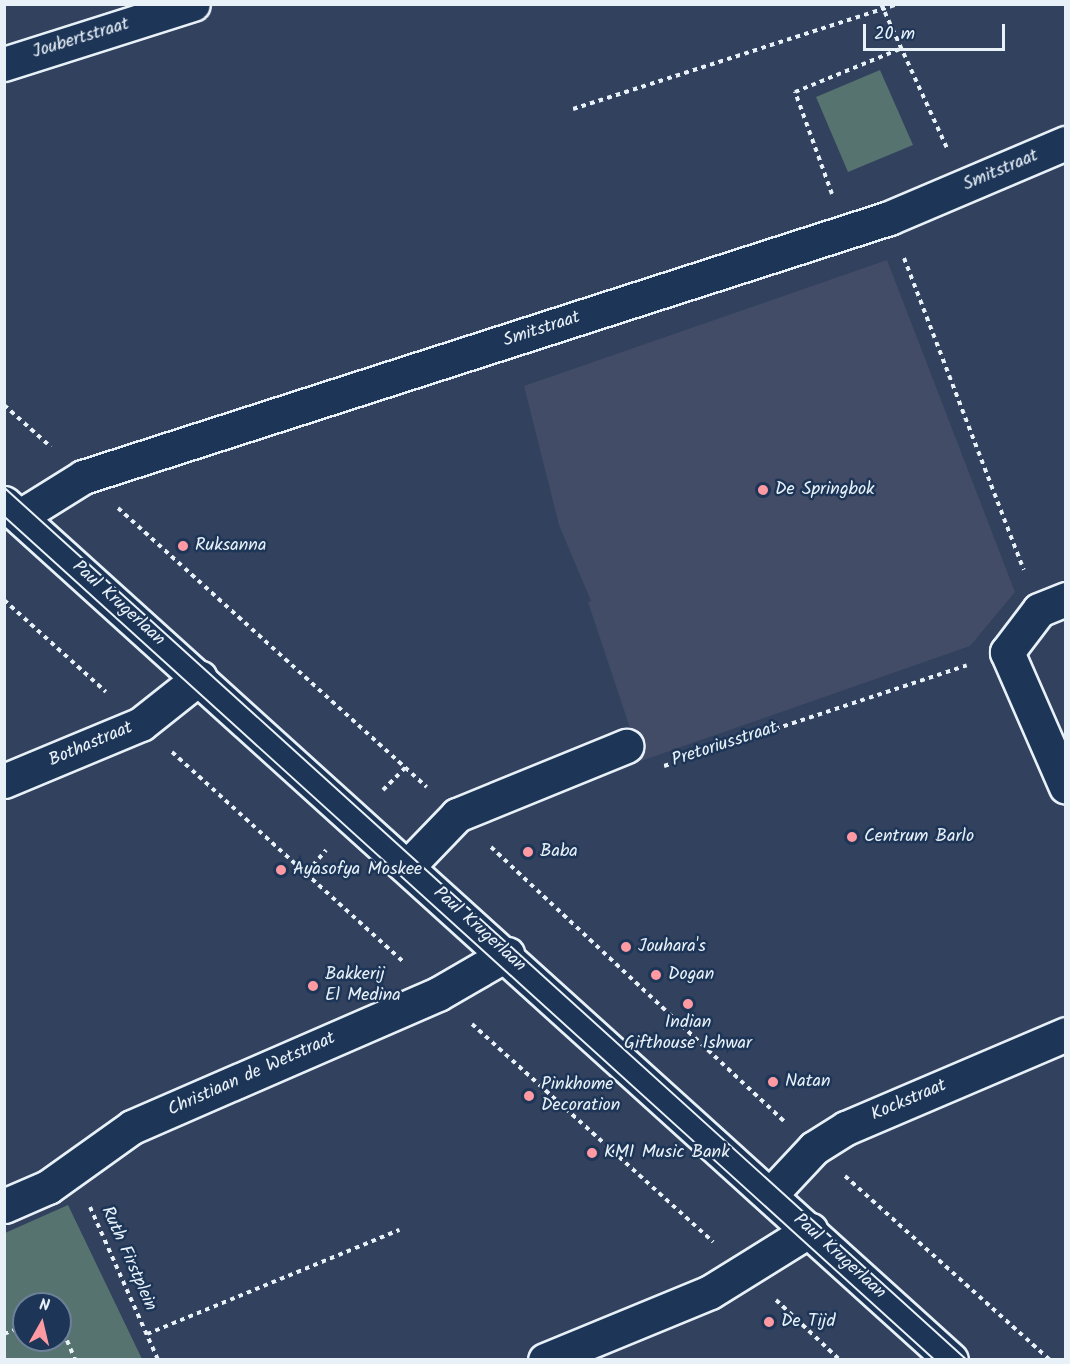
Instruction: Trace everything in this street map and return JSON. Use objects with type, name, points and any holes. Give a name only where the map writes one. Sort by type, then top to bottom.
[{"type":"street","name":"Joubertstraat","points":[[4,64],[193,4]]},
{"type":"street","name":"Smitstraat","points":[[13,511],[30,510],[83,477],[889,218],[1065,143]]},
{"type":"street","name":"Paul Krugerlaan","points":[[13,511],[507,954],[951,1359]]},
{"type":"street","points":[[1052,605],[1007,652],[1065,787]]},
{"type":"street","name":"Bothastraat","points":[[4,781],[141,724],[200,677]]},
{"type":"street","points":[[408,866],[457,815],[626,746]]},
{"type":"street","name":"Christiaan de Wetstraat","points":[[4,1206],[48,1187],[132,1127],[438,994],[507,954]]},
{"type":"street","name":"Kockstraat","points":[[771,1194],[814,1148],[846,1128],[1065,1034]]},
{"type":"street","points":[[545,1359],[710,1292],[810,1230]]},
{"type":"path","points":[[881,4],[900,50],[965,186]]},
{"type":"path","points":[[573,109],[883,11],[898,4]]},
{"type":"path","points":[[845,232],[795,92],[900,50]]},
{"type":"path","points":[[889,218],[1052,605]]},
{"type":"path","points":[[4,405],[457,815],[814,1148],[1050,1359]]},
{"type":"path","name":"Pretoriusstraat","points":[[626,746],[635,775],[1007,652]]},
{"type":"path","name":"Ruth Firstplein","points":[[74,1170],[158,1359]]},
{"type":"path","points":[[147,1334],[399,1230]]},
{"type":"shaded area","name":"De Springbok","points":[[887,260],[1015,592],[970,646],[641,761],[588,602],[591,601],[559,525],[524,386]]},
{"type":"green space","points":[[880,70],[913,145],[848,172],[816,97]]},
{"type":"green space","points":[[68,1205],[142,1359],[5,1359],[5,1233]]},
{"type":"tram line","points":[[4,487],[967,1360]]},
{"type":"tram line","points":[[4,516],[935,1360]]},
{"type":"place","name":"De Springbok","points":[[763,490]]},
{"type":"place","name":"Ruksanna","points":[[183,546]]},
{"type":"place","name":"Centrum Barlo","points":[[852,837]]},
{"type":"place","name":"Baba","points":[[528,852]]},
{"type":"place","name":"Ayasofya Moskee","points":[[281,870]]},
{"type":"place","name":"Jouhara's","points":[[626,947]]},
{"type":"place","name":"Dogan","points":[[656,975]]},
{"type":"place","name":"Bakkerij El Medina","points":[[313,986]]},
{"type":"place","name":"Indian Gifthouse Ishwar","points":[[688,1004]]},
{"type":"place","name":"Natan","points":[[773,1082]]},
{"type":"place","name":"Pinkhome Decoration","points":[[529,1096]]},
{"type":"place","name":"KMI Music Bank","points":[[592,1153]]},
{"type":"place","name":"De Tijd","points":[[769,1322]]}]
